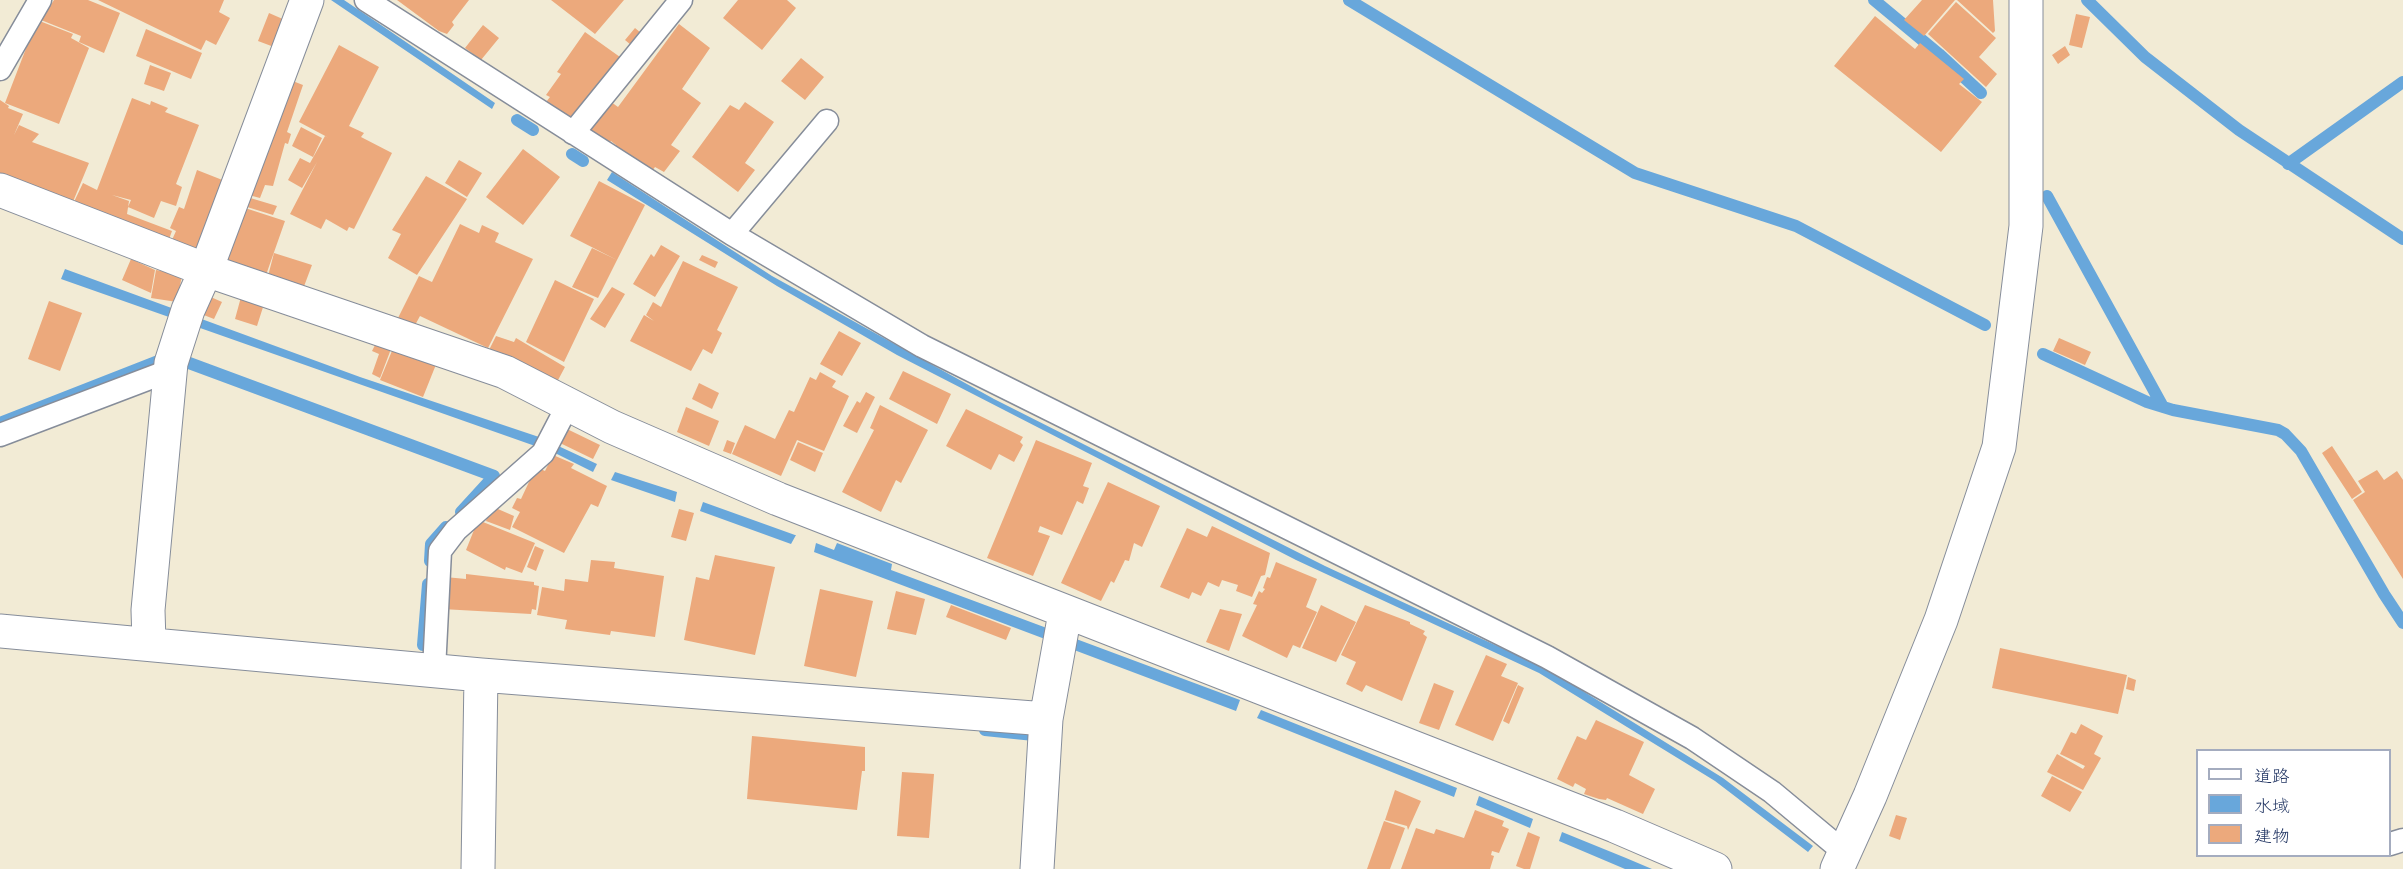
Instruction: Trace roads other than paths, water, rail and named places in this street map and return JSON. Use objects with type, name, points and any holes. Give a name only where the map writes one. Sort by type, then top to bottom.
[{"type":"street","points":[[149,642],[148,610],[171,370],[184,321],[206,270],[307,0]]},
{"type":"street","points":[[1840,860],[1870,796],[1941,620],[1998,447],[2026,226],[2026,0]]},
{"type":"street","points":[[0,190],[206,270],[505,372],[612,427],[778,499],[1062,630],[1615,826],[1714,869]]},
{"type":"street","points":[[1037,869],[1046,719],[1062,630]]},
{"type":"street","points":[[0,631],[149,642],[481,675],[1046,719]]},
{"type":"street","points":[[478,869],[481,675]]},
{"type":"lane","points":[[0,69],[40,0]]},
{"type":"lane","points":[[366,0],[732,234],[922,346],[1547,657],[1692,738],[1772,792],[1840,860]]},
{"type":"lane","points":[[573,133],[681,0]]},
{"type":"lane","points":[[732,234],[827,121]]},
{"type":"lane","points":[[0,435],[171,370]]},
{"type":"lane","points":[[434,670],[440,551],[447,540],[464,523],[548,445],[569,403]]},
{"type":"water","points":[[331,0],[344,0],[384,27],[495,103],[492,109]]},
{"type":"water","points":[[612,172],[772,276],[994,399],[1325,566],[1549,670],[1723,778],[1813,846],[1808,852],[1715,781],[1539,673],[1296,560],[897,355],[777,286],[607,180]]},
{"type":"water","points":[[65,269],[360,377],[539,437],[597,464],[593,472],[555,453],[61,279]]},
{"type":"water","points":[[615,472],[677,492],[675,502],[611,480]]},
{"type":"water","points":[[703,502],[796,535],[791,544],[700,511]]},
{"type":"water","points":[[816,543],[834,550],[837,543],[892,564],[891,570],[1240,700],[1236,711],[814,552]]},
{"type":"water","points":[[1261,710],[1457,788],[1454,797],[1257,718]]},
{"type":"water","points":[[1479,796],[1533,819],[1530,828],[1476,805]]},
{"type":"water","points":[[1562,832],[1652,869],[1625,869],[1559,841]]},
{"type":"waterway","points":[[1349,0],[1635,173],[1796,226],[1985,325]]},
{"type":"waterway","points":[[1874,0],[1939,54],[1981,93]]},
{"type":"waterway","points":[[2087,0],[2145,57],[2239,130],[2403,239]]},
{"type":"waterway","points":[[2288,164],[2403,82]]},
{"type":"waterway","points":[[517,120],[533,130]]},
{"type":"waterway","points":[[572,154],[583,161]]},
{"type":"waterway","points":[[2047,196],[2163,407]]},
{"type":"waterway","points":[[2043,354],[2147,402],[2173,410],[2278,430],[2285,434],[2301,451],[2403,623]]},
{"type":"waterway","points":[[181,360],[494,476],[461,512]]},
{"type":"waterway","points":[[0,423],[158,361]]},
{"type":"waterway","points":[[430,561],[431,544],[446,527]]},
{"type":"waterway","points":[[423,645],[428,584]]},
{"type":"waterway","points":[[985,730],[1034,735]]}]
